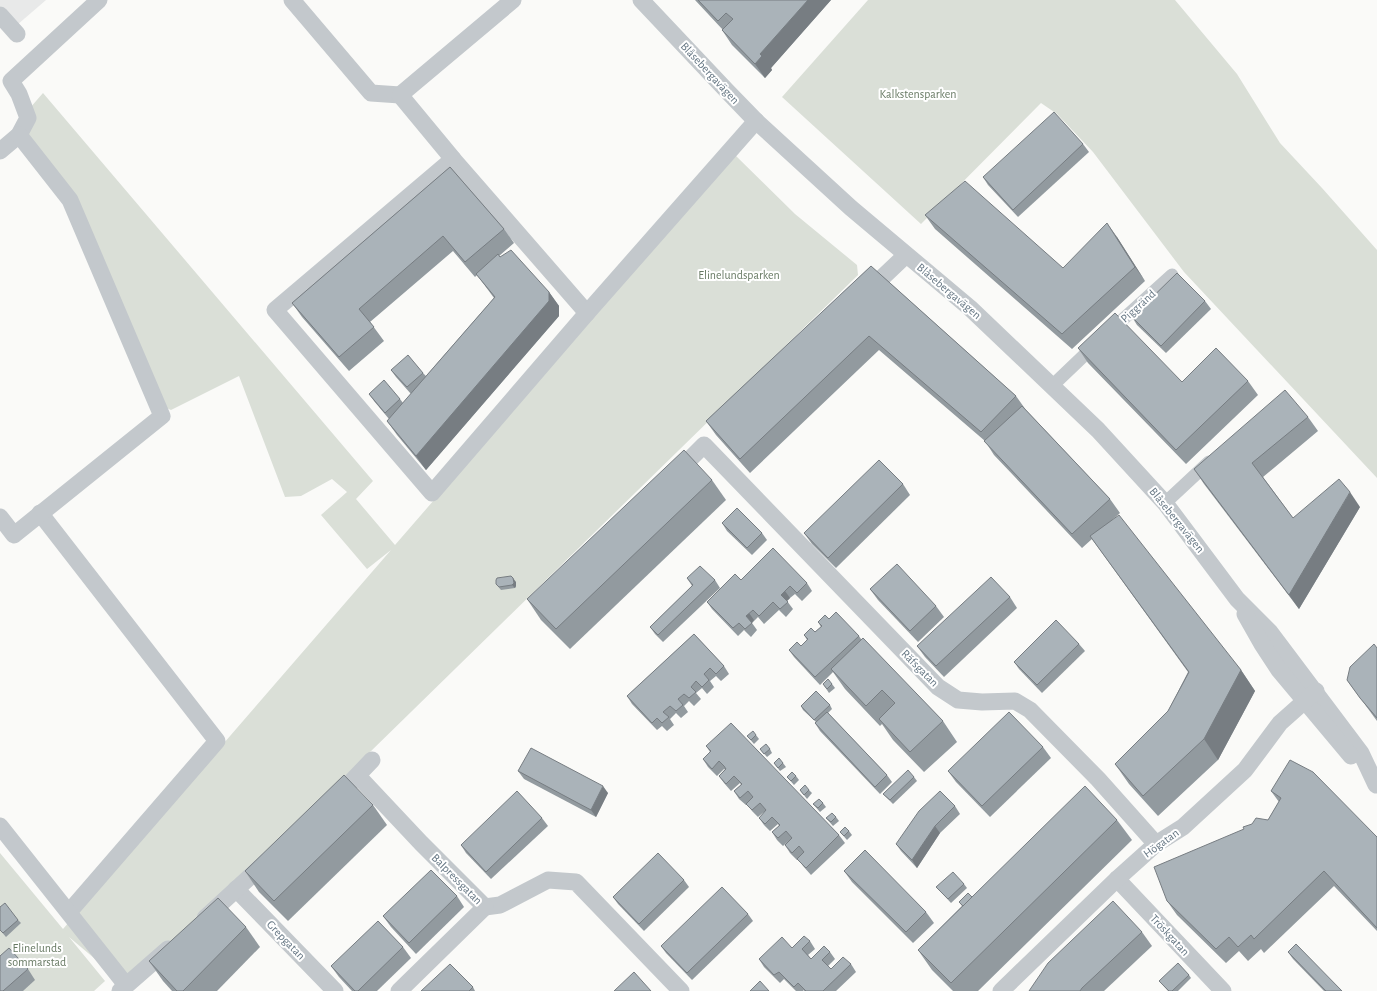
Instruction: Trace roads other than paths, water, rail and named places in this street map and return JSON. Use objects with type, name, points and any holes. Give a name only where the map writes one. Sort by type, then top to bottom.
[{"type":"street","points":[[0,151],[19,135],[28,118],[19,94],[11,81],[99,0]]},
{"type":"street","points":[[292,0],[371,93],[400,95],[513,0]]},
{"type":"street","name":"Blåsebergavägen","points":[[642,0],[756,121],[840,199],[970,308],[1098,430],[1165,503],[1237,599],[1262,644],[1279,670],[1310,696],[1376,786]]},
{"type":"street","points":[[0,15],[17,34]]},
{"type":"street","points":[[400,95],[453,159],[587,312]]},
{"type":"street","points":[[453,159],[275,310],[432,493],[587,312],[756,121]]},
{"type":"street","points":[[0,517],[14,535],[162,416],[70,200],[19,135]]},
{"type":"street","points":[[852,306],[906,255]]},
{"type":"street","name":"Piggränd","points":[[1052,386],[1172,275]]},
{"type":"street","name":"Räfsgatan","points":[[665,483],[710,440],[938,687],[958,700],[982,702],[1015,701],[1030,710],[1098,779],[1156,844]]},
{"type":"street","points":[[1165,503],[1218,453]]},
{"type":"street","points":[[40,513],[217,741],[69,912]]},
{"type":"street","name":"Högatan","points":[[1001,991],[1117,879],[1156,844],[1183,827],[1245,770],[1280,723],[1310,696]]},
{"type":"street","points":[[338,796],[372,760]]},
{"type":"street","name":"Balpressgatan","points":[[358,776],[421,843],[485,907],[500,905],[548,880],[576,882],[681,991]]},
{"type":"street","points":[[0,826],[69,912],[123,988],[187,934],[276,852]]},
{"type":"street","name":"Tröskgatan","points":[[1117,879],[1223,991]]},
{"type":"street","name":"Grepgatan","points":[[236,889],[335,991]]},
{"type":"street","points":[[399,991],[485,907]]},
{"type":"park label","name":"Kalkstensparken","points":[[918,94]]},
{"type":"park label","name":"Elinelundsparken","points":[[739,275]]},
{"type":"park label","name":"Elinelunds sommarstad","points":[[37,955]]}]
